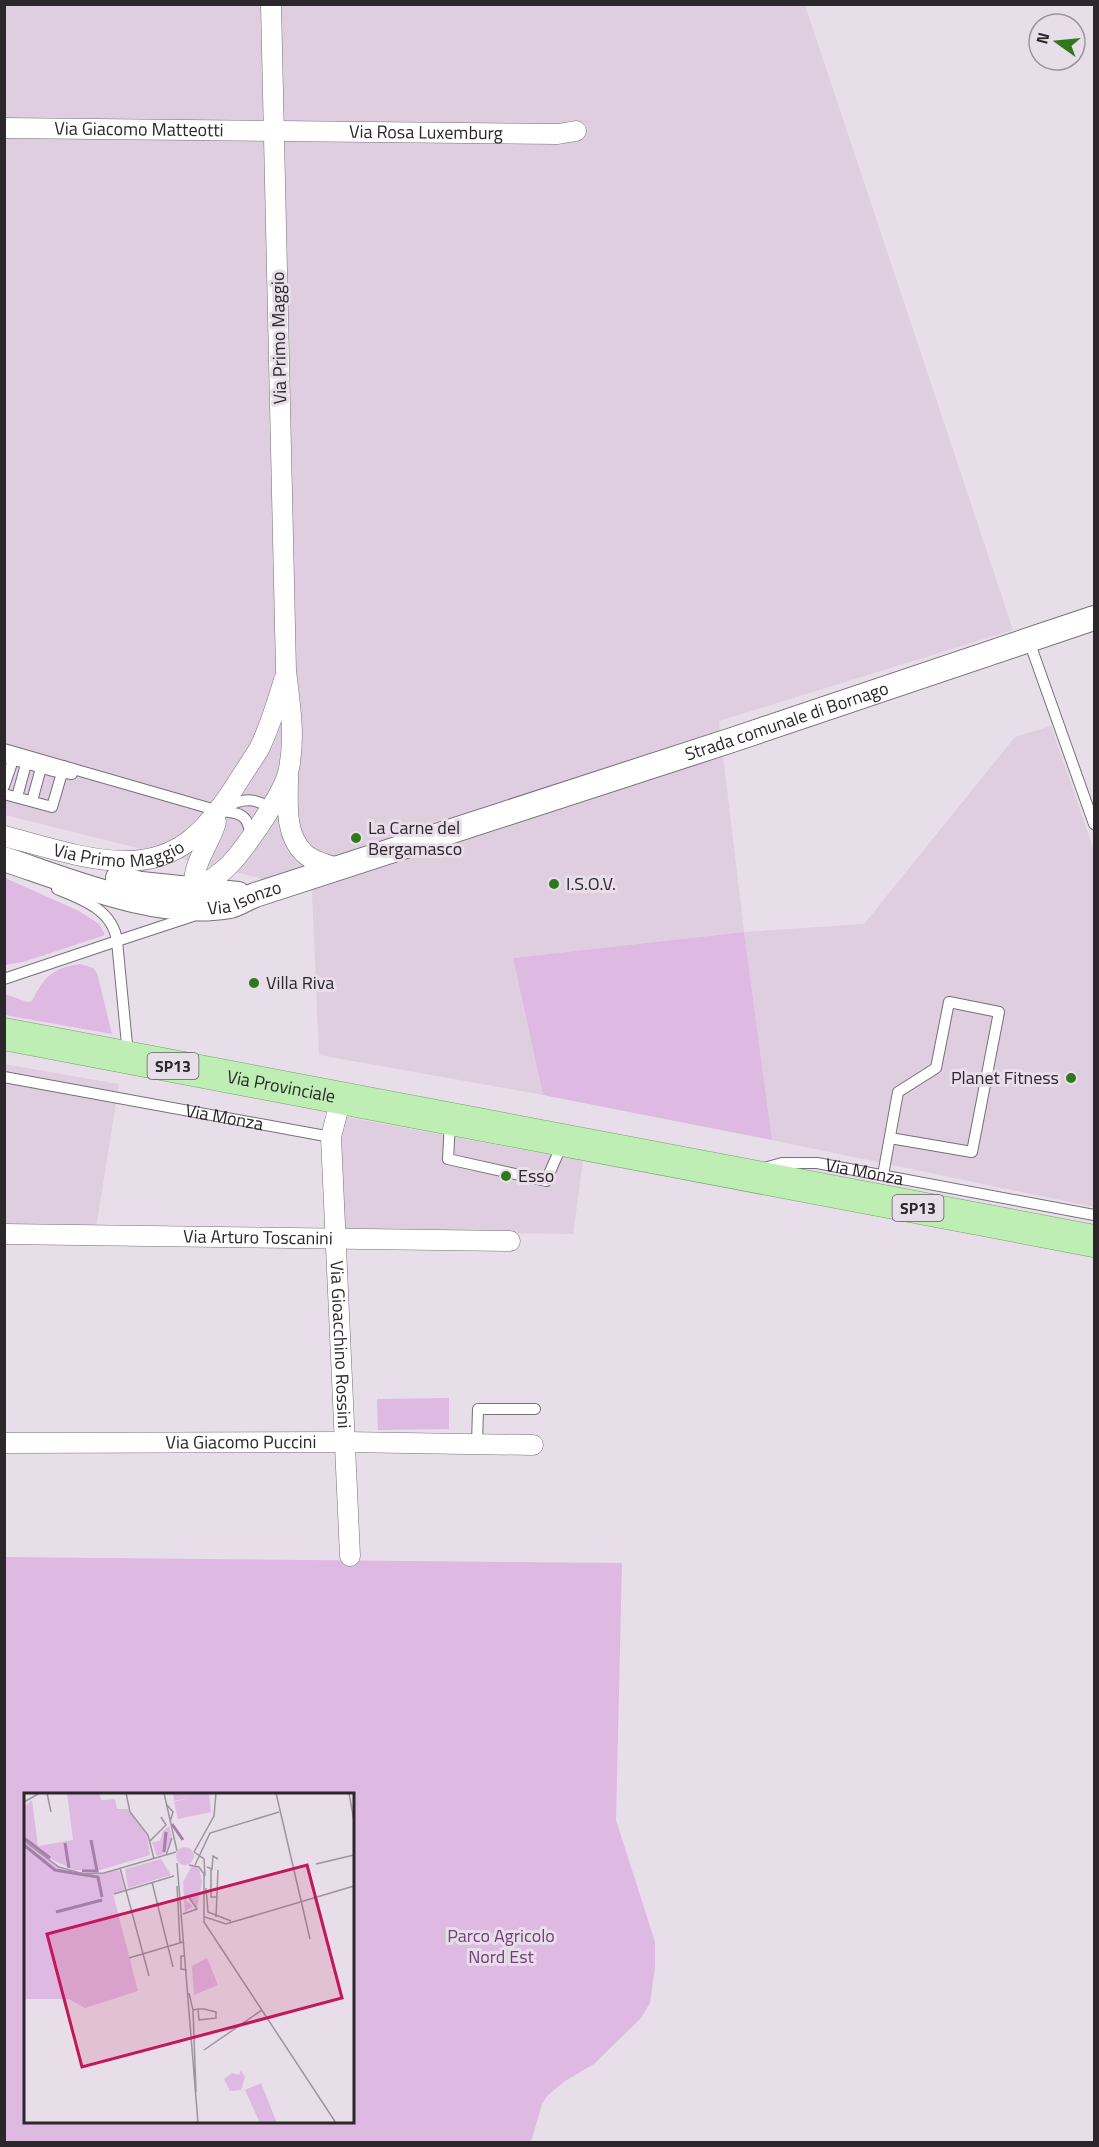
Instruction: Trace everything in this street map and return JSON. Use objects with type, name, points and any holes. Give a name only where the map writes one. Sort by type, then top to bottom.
[{"type":"main road","name":"Via Provinciale","points":[[4,1034],[450,1119]]},
{"type":"main road","name":"Via Monza","points":[[450,1119],[1095,1241]]},
{"type":"street","name":"Via Primo Maggio","points":[[271,4],[286,671],[292,720],[292,747],[288,775],[289,827],[303,852],[311,858],[338,868]]},
{"type":"street","name":"Via Giacomo Matteotti","points":[[4,128],[275,130]]},
{"type":"street","name":"Via Rosa Luxemburg","points":[[275,130],[558,134],[576,131]]},
{"type":"street","name":"Strada comunale di Bornago","points":[[480,822],[1095,618]]},
{"type":"street","name":"Via Primo Maggio","points":[[4,836],[103,859],[126,861],[162,856],[186,844],[219,811],[259,748],[273,716],[286,671]]},
{"type":"street","name":"Via Primo Maggio","points":[[219,811],[214,829],[196,868],[194,876],[196,890],[226,868],[250,839],[288,775]]},
{"type":"street","name":"Via Isonzo","points":[[4,859],[86,886],[186,909],[223,906],[480,822]]},
{"type":"street","points":[[4,845],[141,884],[255,895]]},
{"type":"street","points":[[86,886],[181,898],[196,890]]},
{"type":"street","points":[[196,890],[205,902],[223,906]]},
{"type":"street","name":"Via Gioacchino Rossini","points":[[341,1098],[331,1137],[350,1557]]},
{"type":"street","name":"Via Arturo Toscanini","points":[[4,1234],[510,1240]]},
{"type":"street","name":"Via Giacomo Puccini","points":[[4,1443],[346,1442],[533,1445]]},
{"type":"lane","points":[[1029,640],[1095,824]]},
{"type":"lane","points":[[4,749],[129,789],[148,790],[219,811],[242,815],[250,827],[250,839]]},
{"type":"lane","points":[[4,786],[9,759],[41,768],[63,769]]},
{"type":"lane","points":[[16,797],[27,764]]},
{"type":"lane","points":[[32,801],[41,768]]},
{"type":"lane","points":[[4,794],[52,807],[63,769]]},
{"type":"lane","points":[[219,811],[237,801],[255,799],[270,808],[289,827]]},
{"type":"lane","points":[[4,866],[89,902],[107,917],[116,934],[128,1058]]},
{"type":"lane","points":[[4,979],[223,906]]},
{"type":"lane","points":[[883,1175],[898,1092],[936,1068],[949,1002],[999,1012],[972,1152],[890,1138]]},
{"type":"lane","name":"Via Monza","points":[[4,1077],[331,1137]]},
{"type":"lane","points":[[450,1119],[448,1159],[546,1180],[564,1141]]},
{"type":"lane","name":"Via Monza","points":[[742,1175],[782,1163],[817,1163],[1095,1215]]},
{"type":"lane","points":[[477,1444],[478,1409],[535,1409]]},
{"type":"shaded area","points":[[5,5],[805,5],[1013,630],[719,721],[744,932],[513,958],[543,1095],[319,1055],[312,891],[5,815]]},
{"type":"shaded area","points":[[1051,726],[1094,850],[1094,1207],[772,1140],[744,932],[864,924],[1015,737]]},
{"type":"shaded area","points":[[4,1064],[119,1084],[96,1228],[5,1227]]},
{"type":"shaded area","points":[[346,1117],[583,1161],[573,1234],[344,1231],[340,1137]]},
{"type":"green space","points":[[5,878],[79,911],[99,924],[105,935],[23,962],[5,965]]},
{"type":"green space","points":[[744,932],[772,1140],[543,1095],[513,958]]},
{"type":"green space","points":[[80,964],[93,968],[97,973],[112,1034],[5,1015],[5,994],[27,1002],[32,1001],[50,975],[62,968]]},
{"type":"green space","points":[[449,1398],[449,1429],[378,1430],[377,1399]]},
{"type":"green space","name":"Parco Agricolo Nord Est","points":[[5,1557],[622,1563],[616,1820],[655,1942],[655,1967],[650,2003],[641,2018],[594,2064],[565,2081],[547,2096],[542,2104],[531,2142],[5,2142]]},
{"type":"place","name":"La Carne del Bergamasco","points":[[356,838]]},
{"type":"place","name":"I.S.O.V.","points":[[554,884]]},
{"type":"place","name":"Villa Riva","points":[[254,983]]},
{"type":"place","name":"Planet Fitness","points":[[1071,1078]]},
{"type":"place","name":"Esso","points":[[506,1176]]}]
